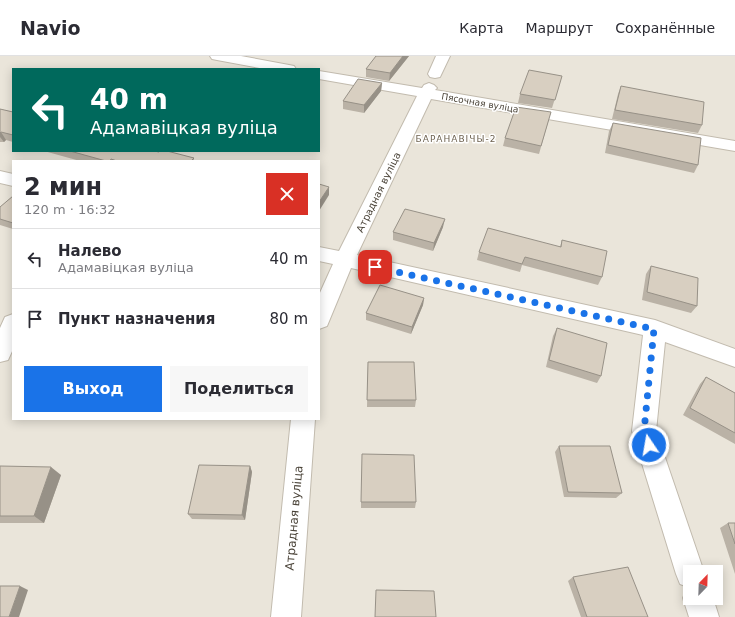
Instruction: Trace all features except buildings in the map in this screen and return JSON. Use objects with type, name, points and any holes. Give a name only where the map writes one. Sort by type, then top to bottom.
[{"type":"street","points":[[217,56],[237,58],[284,68]]},
{"type":"street","name":"Атрадная вуліца","points":[[320,318],[344,260],[443,56]]},
{"type":"street","name":"Пясочная вуліца","points":[[320,74],[430,85],[735,146]]},
{"type":"street","points":[[0,177],[12,180]]},
{"type":"street","points":[[320,254],[654,329],[735,358]]},
{"type":"street","points":[[0,353],[12,325]]},
{"type":"street","points":[[654,329],[644,431],[687,565]]},
{"type":"street","name":"Атрадная вуліца","points":[[286,617],[303,420]]},
{"type":"street","points":[[700,605],[704,617]]},
{"type":"shaded area","points":[[0,56],[735,56],[735,617],[0,617]]},
{"type":"district","name":"БАРАНАВІЧЫ-2","points":[[456,139]]},
{"type":"route","points":[[375,267],[654,329],[644,431],[649,445]]}]
